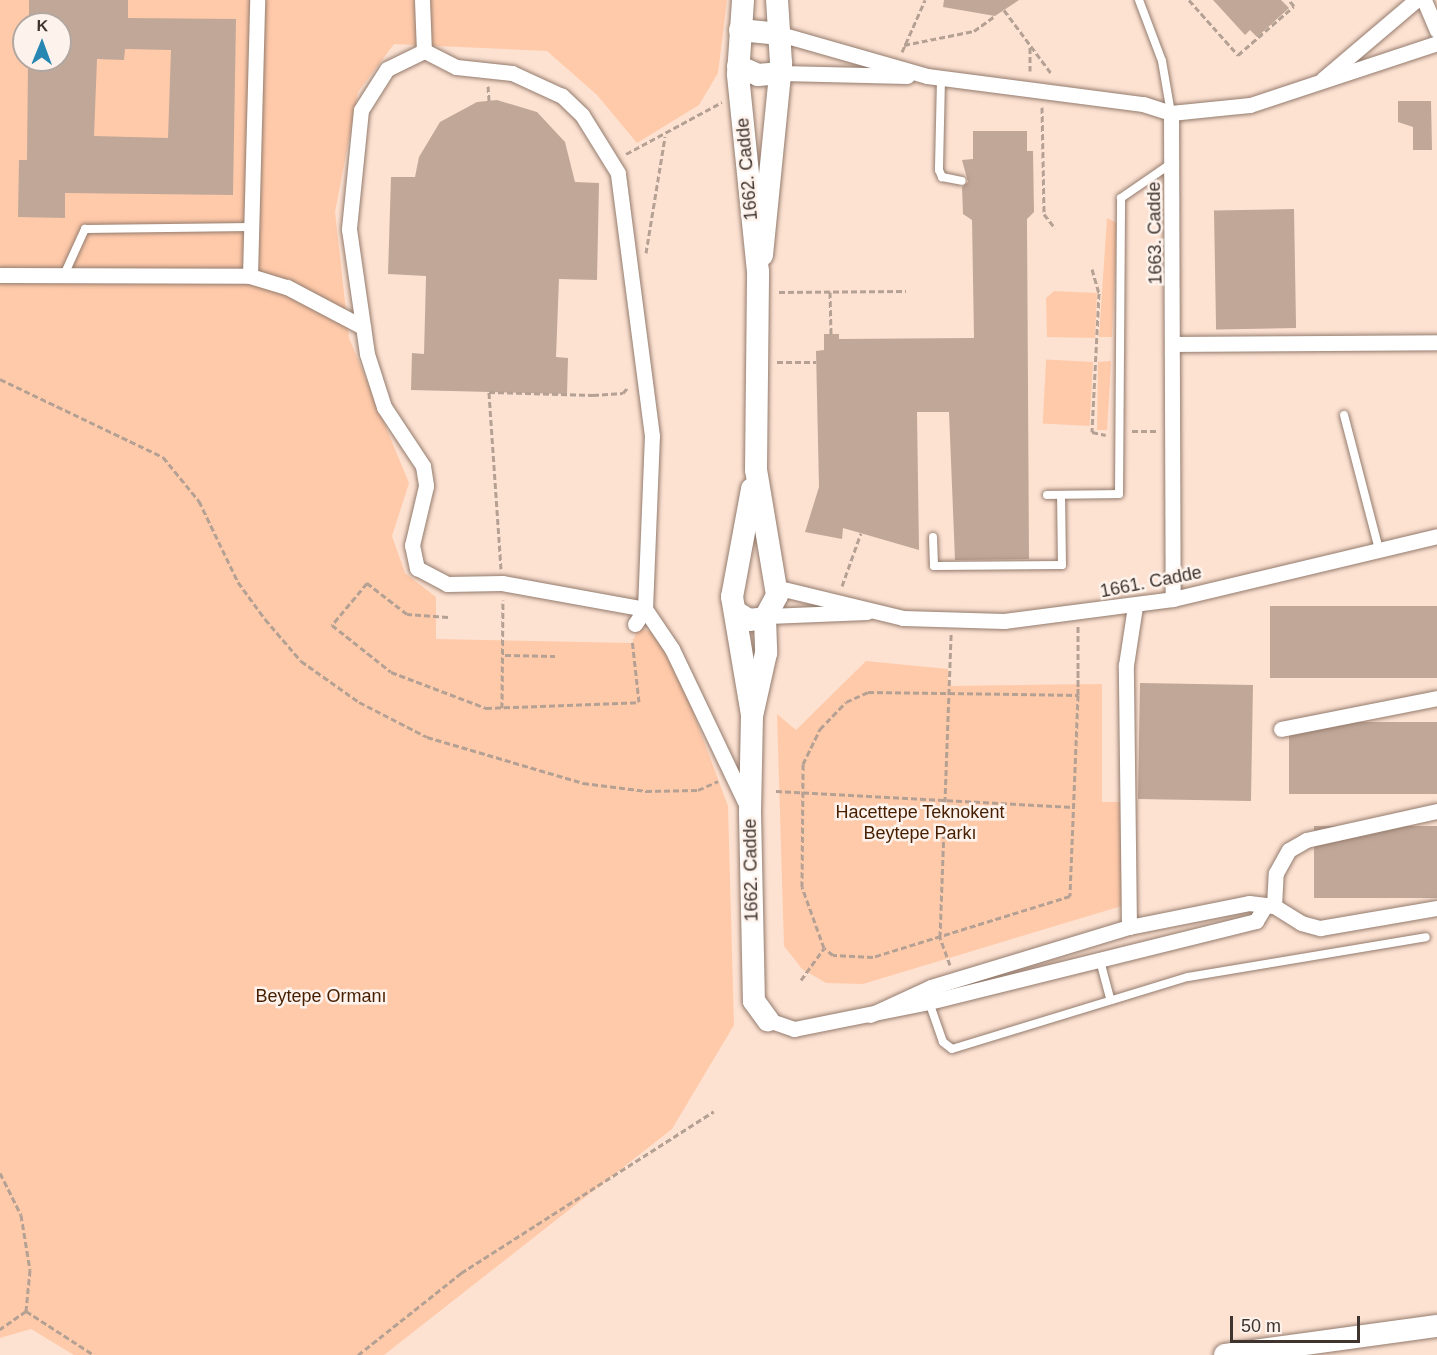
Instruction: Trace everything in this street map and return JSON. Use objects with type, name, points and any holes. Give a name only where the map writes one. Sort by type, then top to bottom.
[{"type":"street","points":[[250,276],[257,0]]},
{"type":"street","points":[[422,0],[424,51]]},
{"type":"street","name":"1662. Cadde","points":[[743,0],[739,76],[758,272],[756,470],[737,583],[732,597],[736,612],[744,690],[752,716]]},
{"type":"street","name":"1662. Cadde","points":[[758,272],[767,237],[781,73],[777,0]]},
{"type":"street","points":[[1316,84],[1416,0]]},
{"type":"street","points":[[1424,0],[1437,30]]},
{"type":"street","points":[[740,30],[780,34],[934,78]]},
{"type":"street","points":[[739,76],[781,73],[934,78],[1143,104],[1171,113],[1250,105],[1437,43]]},
{"type":"street","points":[[424,51],[387,69],[361,110],[349,229],[363,327],[384,407],[423,466],[426,486],[412,545],[417,568],[447,584],[502,583],[645,609],[672,649],[750,813]]},
{"type":"street","points":[[424,51],[456,67],[512,73],[542,85],[582,115],[618,173],[641,371],[652,436],[645,609],[633,629]]},
{"type":"street","name":"1663. Cadde","points":[[1171,113],[1176,344],[1173,599]]},
{"type":"street","points":[[0,275],[250,276],[286,287],[363,327]]},
{"type":"street","points":[[1176,344],[1437,342]]},
{"type":"street","name":"1662. Cadde","points":[[756,470],[777,603],[766,617],[766,653],[752,716],[750,813],[754,1001],[768,1020]]},
{"type":"street","name":"1661. Cadde","points":[[766,617],[867,612],[952,620],[1077,614],[1173,599],[1437,536]]},
{"type":"street","points":[[737,583],[757,575],[775,587]]},
{"type":"street","name":"1661. Cadde","points":[[775,587],[867,612]]},
{"type":"street","points":[[1129,927],[1126,665],[1136,606]]},
{"type":"street","points":[[736,612],[749,620],[766,617]]},
{"type":"street","points":[[1281,729],[1437,698]]},
{"type":"street","points":[[768,1020],[794,1029],[870,1015],[929,1002],[1099,956],[1256,921],[1270,906],[1276,873],[1289,850],[1306,840],[1437,811]]},
{"type":"street","points":[[870,1015],[931,987],[1129,927],[1249,903],[1270,906],[1301,923],[1320,928],[1437,908]]},
{"type":"street","points":[[1225,1355],[1437,1326]]},
{"type":"lane","points":[[1139,0],[1162,61],[1171,113]]},
{"type":"lane","points":[[934,78],[939,170],[942,177],[962,181]]},
{"type":"lane","points":[[1047,495],[1119,494],[1121,198],[1173,162]]},
{"type":"lane","points":[[64,275],[85,229],[252,227]]},
{"type":"lane","points":[[1344,415],[1379,549]]},
{"type":"lane","points":[[933,537],[934,567],[1062,565],[1061,495]]},
{"type":"lane","points":[[929,1002],[943,1042],[952,1049],[1110,998],[1188,977],[1426,937]]},
{"type":"lane","points":[[1099,956],[1110,998]]},
{"type":"path","points":[[898,68],[904,45],[926,0]]},
{"type":"path","points":[[1190,0],[1238,55],[1294,6],[1289,0]]},
{"type":"path","points":[[1004,10],[1051,73]]},
{"type":"path","points":[[904,45],[974,31],[995,16]]},
{"type":"path","points":[[1030,45],[1030,71]]},
{"type":"path","points":[[620,146],[626,155],[665,137],[739,76]]},
{"type":"path","points":[[1041,93],[1044,214],[1055,228]]},
{"type":"path","points":[[645,259],[665,137]]},
{"type":"path","points":[[1092,269],[1099,293],[1092,432],[1106,435]]},
{"type":"path","points":[[779,292],[906,291]]},
{"type":"path","points":[[830,292],[831,334]]},
{"type":"path","points":[[777,362],[816,362]]},
{"type":"path","points":[[502,708],[505,655],[489,392],[623,393],[641,371]]},
{"type":"path","points":[[0,379],[164,457],[199,501],[238,582],[265,620],[301,661],[359,702],[427,737],[583,783],[698,790],[732,774]]},
{"type":"path","points":[[1129,437],[1130,430],[1175,431]]},
{"type":"path","points":[[840,594],[861,533]]},
{"type":"path","points":[[448,617],[407,614],[367,583],[332,625],[391,672],[456,699],[502,708],[639,702],[633,629]]},
{"type":"path","points":[[1077,614],[1078,695],[1070,896],[873,957],[832,955],[824,948],[802,887],[803,764],[811,746],[846,702],[868,692],[1078,695]]},
{"type":"path","points":[[950,965],[940,937],[952,620]]},
{"type":"path","points":[[505,655],[555,656]]},
{"type":"path","points":[[777,791],[803,789],[1074,807]]},
{"type":"path","points":[[801,980],[824,948]]},
{"type":"path","points":[[358,1355],[460,1273],[714,1111]]},
{"type":"path","points":[[0,1173],[21,1215],[30,1270],[26,1311],[0,1329]]},
{"type":"path","points":[[26,1311],[94,1355]]},
{"type":"green space","name":"Beytepe Ormanı","points":[[0,0],[727,0],[718,73],[699,105],[637,143],[597,95],[547,51],[394,44],[358,92],[335,212],[349,338],[409,483],[392,536],[405,573],[436,597],[436,639],[632,643],[639,627],[655,634],[686,693],[728,806],[734,1025],[672,1129],[384,1355],[74,1355],[31,1329],[0,1338]]},
{"type":"green space","points":[[1107,218],[1117,223],[1112,337],[1099,337]]},
{"type":"green space","points":[[1054,291],[1097,293],[1095,338],[1047,337],[1046,298]]},
{"type":"green space","points":[[1046,360],[1093,362],[1090,426],[1043,423]]},
{"type":"green space","points":[[1111,361],[1107,430],[1097,430],[1098,362]]},
{"type":"green space","name":"Hacettepe Teknokent Beytepe Parkı","points":[[866,661],[948,669],[948,686],[1102,684],[1102,802],[1124,802],[1125,905],[863,984],[826,983],[802,969],[784,946],[777,714],[796,730]]},
{"type":"building","points":[[29,0],[128,0],[128,18],[236,19],[233,195],[65,193],[65,218],[18,217],[19,160],[27,160],[28,72],[72,72],[72,12],[29,12]],"holes":[[[125,49],[171,50],[168,138],[94,136],[97,59],[124,60]]]},
{"type":"building","points":[[944,0],[1019,0],[995,16],[943,7]]},
{"type":"building","points":[[1213,0],[1281,0],[1289,8],[1257,37],[1250,30],[1245,35]]},
{"type":"building","points":[[497,100],[537,112],[565,142],[575,182],[599,183],[597,280],[559,279],[556,357],[568,358],[567,394],[411,390],[412,353],[424,354],[426,276],[388,274],[391,177],[415,177],[419,157],[440,122],[477,102]]},
{"type":"building","points":[[1398,101],[1431,101],[1432,150],[1413,150],[1413,127],[1398,122]]},
{"type":"building","points":[[973,131],[1027,131],[1027,151],[1033,151],[1034,212],[1027,219],[1029,559],[955,560],[949,412],[917,412],[919,550],[843,528],[842,539],[805,532],[819,487],[816,351],[824,350],[824,334],[839,334],[839,339],[974,338],[972,220],[963,214],[962,187],[968,182],[962,160],[973,159]]},
{"type":"building","points":[[1294,209],[1296,328],[1216,329],[1214,210]]},
{"type":"building","points":[[1270,606],[1437,606],[1437,678],[1270,678]]},
{"type":"building","points":[[1140,683],[1253,685],[1251,801],[1138,799]]},
{"type":"building","points":[[1289,722],[1437,722],[1437,794],[1289,794]]},
{"type":"building","points":[[1314,826],[1437,826],[1437,898],[1314,898]]}]
